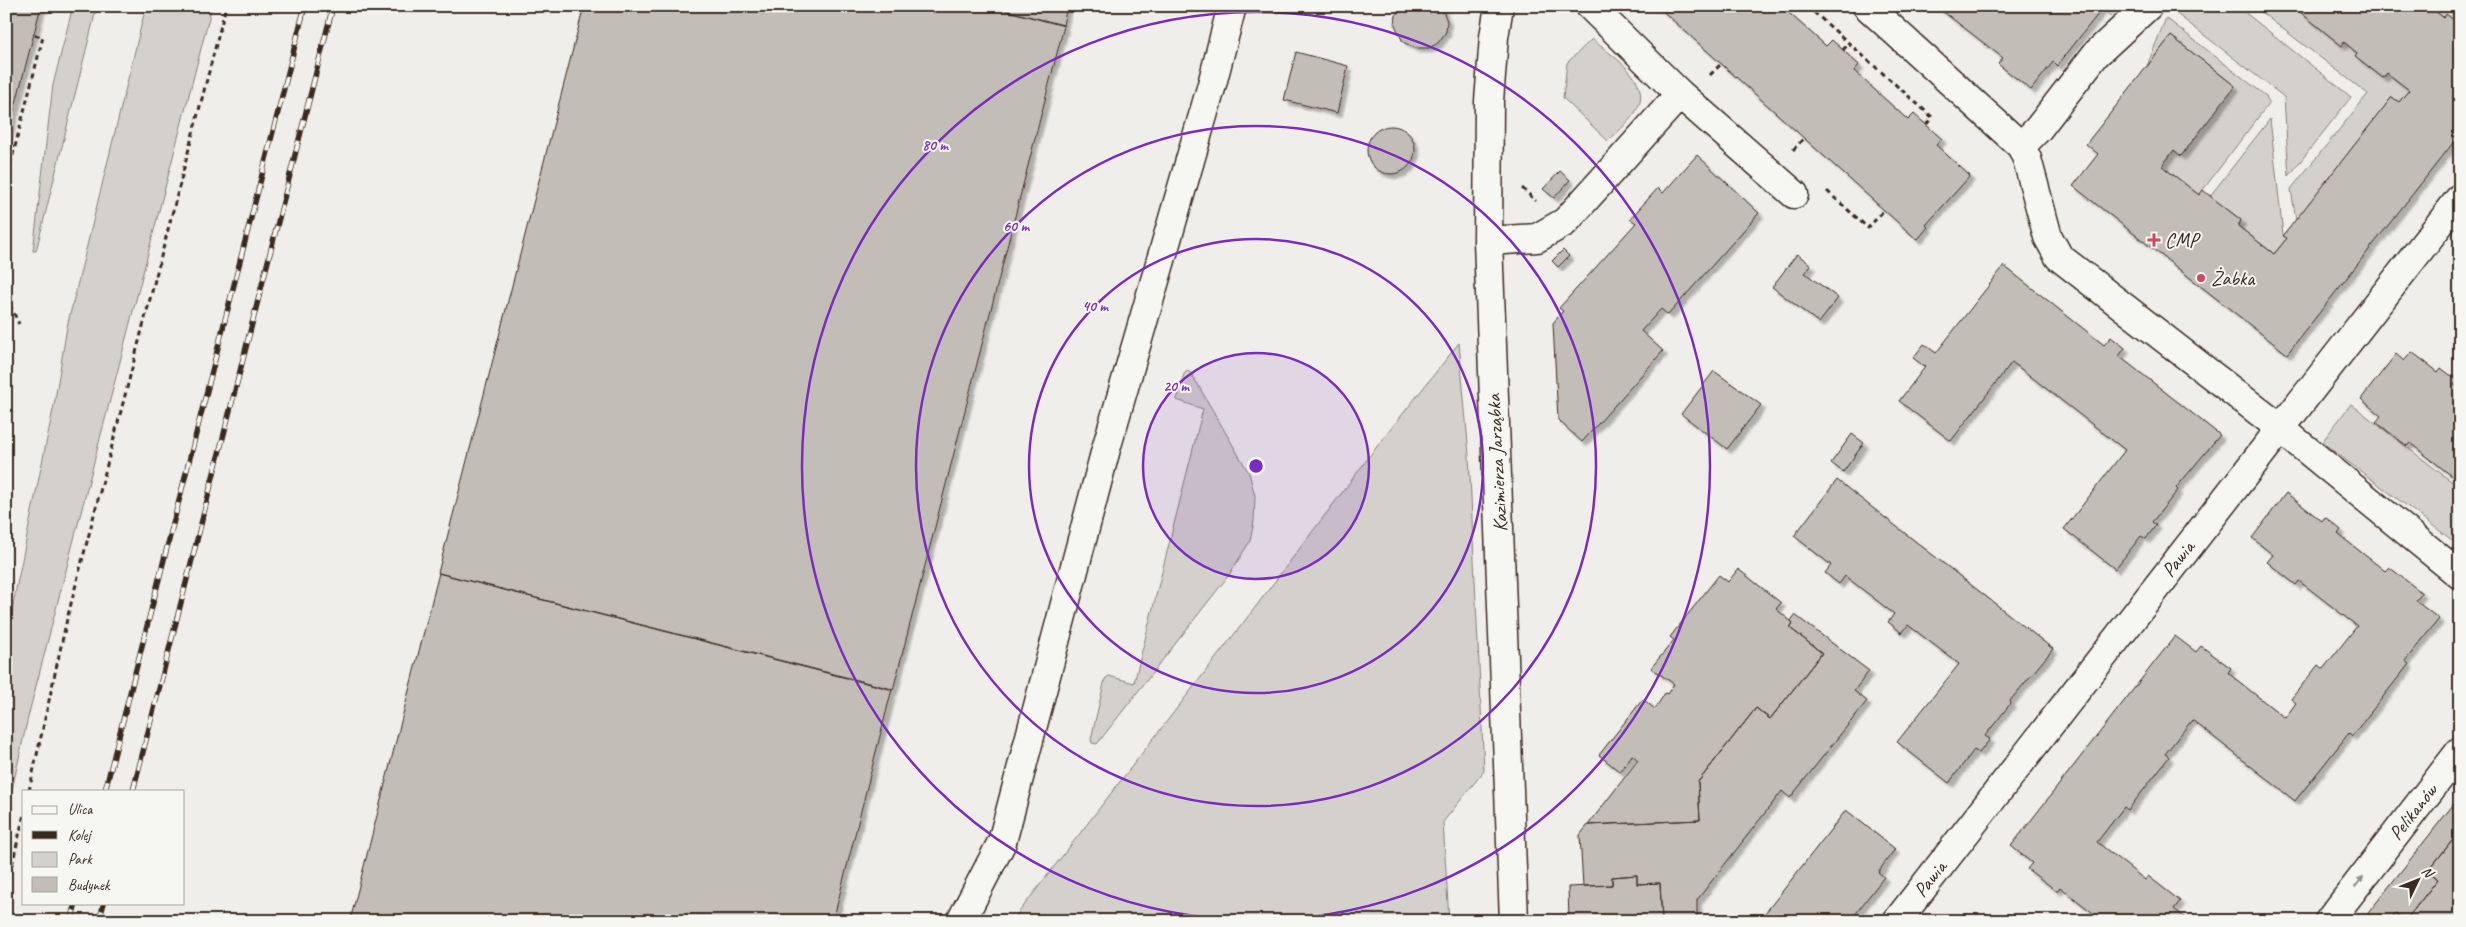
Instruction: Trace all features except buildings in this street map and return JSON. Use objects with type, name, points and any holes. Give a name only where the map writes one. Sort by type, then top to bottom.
[{"type":"street","points":[[961,921],[1002,842],[1106,449],[1211,88],[1232,6]]},
{"type":"street","name":"Kazimierza Jarząbka","points":[[1499,6],[1494,37],[1489,101],[1488,242],[1514,921]]},
{"type":"street","points":[[1590,6],[1680,94],[1794,194]]},
{"type":"street","points":[[1867,6],[2021,146],[2027,159],[2048,237],[2059,257],[2280,428],[2460,575]]},
{"type":"street","points":[[2021,146],[2038,129],[2096,54],[2148,6]]},
{"type":"street","points":[[1488,242],[1537,238],[1565,222],[1680,94]]},
{"type":"street","name":"Pawia","points":[[1897,921],[2460,198]]},
{"type":"street","name":"Pelikanów","points":[[2329,921],[2460,751]]},
{"type":"path","points":[[29,790],[70,610],[226,6]]},
{"type":"path","points":[[1807,6],[1932,117],[1926,125]]},
{"type":"path","points":[[6,182],[43,37],[34,35]]},
{"type":"path","points":[[1843,50],[1849,43]]},
{"type":"path","points":[[1704,81],[1721,64]]},
{"type":"path","points":[[1787,156],[1804,138]]},
{"type":"path","points":[[6,297],[19,324]]},
{"type":"path","points":[[6,892],[22,823]]},
{"type":"green space","points":[[73,6],[97,6],[36,251],[33,251],[53,85]]},
{"type":"green space","points":[[146,6],[212,6],[28,717],[6,817],[6,638],[55,400],[67,327]]},
{"type":"green space","points":[[2098,6],[2126,6],[2112,17]]},
{"type":"green space","points":[[2178,6],[2237,6],[2351,97],[2289,176],[2284,97],[2173,11]]},
{"type":"green space","points":[[2253,6],[2301,6],[2303,8],[2301,13],[2341,45],[2344,42],[2357,53],[2355,56],[2383,78],[2387,73],[2409,90],[2399,102],[2392,97],[2296,220],[2291,189],[2368,94]]},
{"type":"green space","points":[[2429,6],[2460,6],[2460,25],[2446,15],[2444,18]]},
{"type":"green space","points":[[2166,18],[2266,96],[2269,103],[2199,195],[2162,166],[2174,150],[2181,155],[2235,86],[2171,36],[2147,66]]},
{"type":"green space","points":[[1592,39],[1625,66],[1632,74],[1640,92],[1640,102],[1635,113],[1608,141],[1563,98],[1567,63]]},
{"type":"green space","points":[[2270,119],[2283,235],[2287,238],[2274,254],[2238,226],[2241,220],[2210,196]]},
{"type":"green space","points":[[1459,343],[1469,455],[1484,771],[1443,822],[1449,921],[1012,921],[1257,605],[1375,449]]},
{"type":"green space","points":[[1187,371],[1191,373],[1249,473],[1255,496],[1254,521],[1250,541],[1229,575],[1097,744],[1092,743],[1091,739],[1105,679],[1109,676],[1134,683],[1203,409],[1177,400],[1184,374]]},
{"type":"green space","points":[[2351,404],[2460,488],[2460,546],[2322,442]]},
{"type":"railway","points":[[105,790],[305,6]]},
{"type":"railway","points":[[133,790],[333,6]]},
{"type":"railway","points":[[71,921],[76,904]]},
{"type":"railway","points":[[99,921],[104,904]]},
{"type":"place","name":"CMP","points":[[2154,240]]},
{"type":"place","name":"Żabka","points":[[2201,278]]}]
